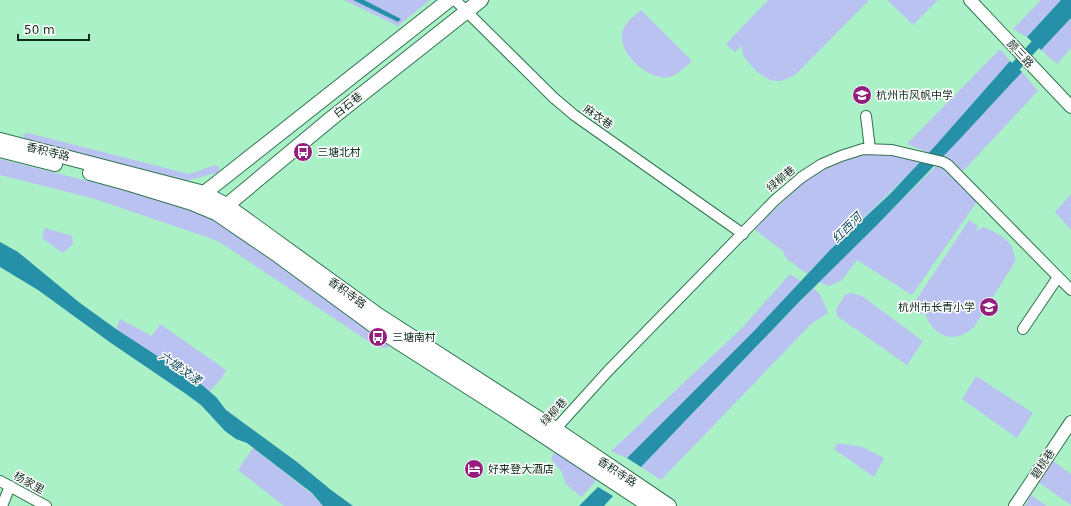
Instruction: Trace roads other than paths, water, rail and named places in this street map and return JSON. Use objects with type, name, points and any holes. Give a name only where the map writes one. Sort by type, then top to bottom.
[{"type":"main road","name":"白石巷","points":[[192,202],[449,0]]},
{"type":"main road","name":"白石巷","points":[[221,209],[333,117],[481,0]]},
{"type":"main road","name":"香积寺路","points":[[0,140],[204,193],[221,209],[279,256],[384,333],[668,506]]},
{"type":"main road","name":"香积寺路","points":[[0,150],[221,209]]},
{"type":"main road","name":"香积寺路","points":[[551,434],[650,506]]},
{"type":"street","name":"麻衣巷","points":[[455,0],[549,93],[574,115],[743,234]]},
{"type":"street","name":"颜三路","points":[[970,0],[1071,107]]},
{"type":"street","points":[[866,116],[870,149]]},
{"type":"street","name":"绿柳巷","points":[[551,434],[608,371],[775,200],[802,177],[822,164],[840,156],[863,149],[892,150],[942,162],[948,165],[1071,290]]},
{"type":"street","points":[[1022,329],[1058,277]]},
{"type":"street","name":"碧桃巷","points":[[1015,506],[1071,422]]},
{"type":"street","name":"杨家里","points":[[0,481],[46,506]]},
{"type":"street","points":[[2,506],[10,486]]},
{"type":"waterway","name":"红西河","points":[[1008,75],[1044,35]]},
{"type":"place","name":"杭州市风帆中学","points":[[862,95]]},
{"type":"place","name":"三塘北村","points":[[303,152]]},
{"type":"place","name":"杭州市长青小学","points":[[989,307]]},
{"type":"place","name":"三塘南村","points":[[378,337]]},
{"type":"place","name":"好来登大酒店","points":[[474,469]]},
{"type":"water label","name":"六塘汶漾","points":[[180,368]]}]
